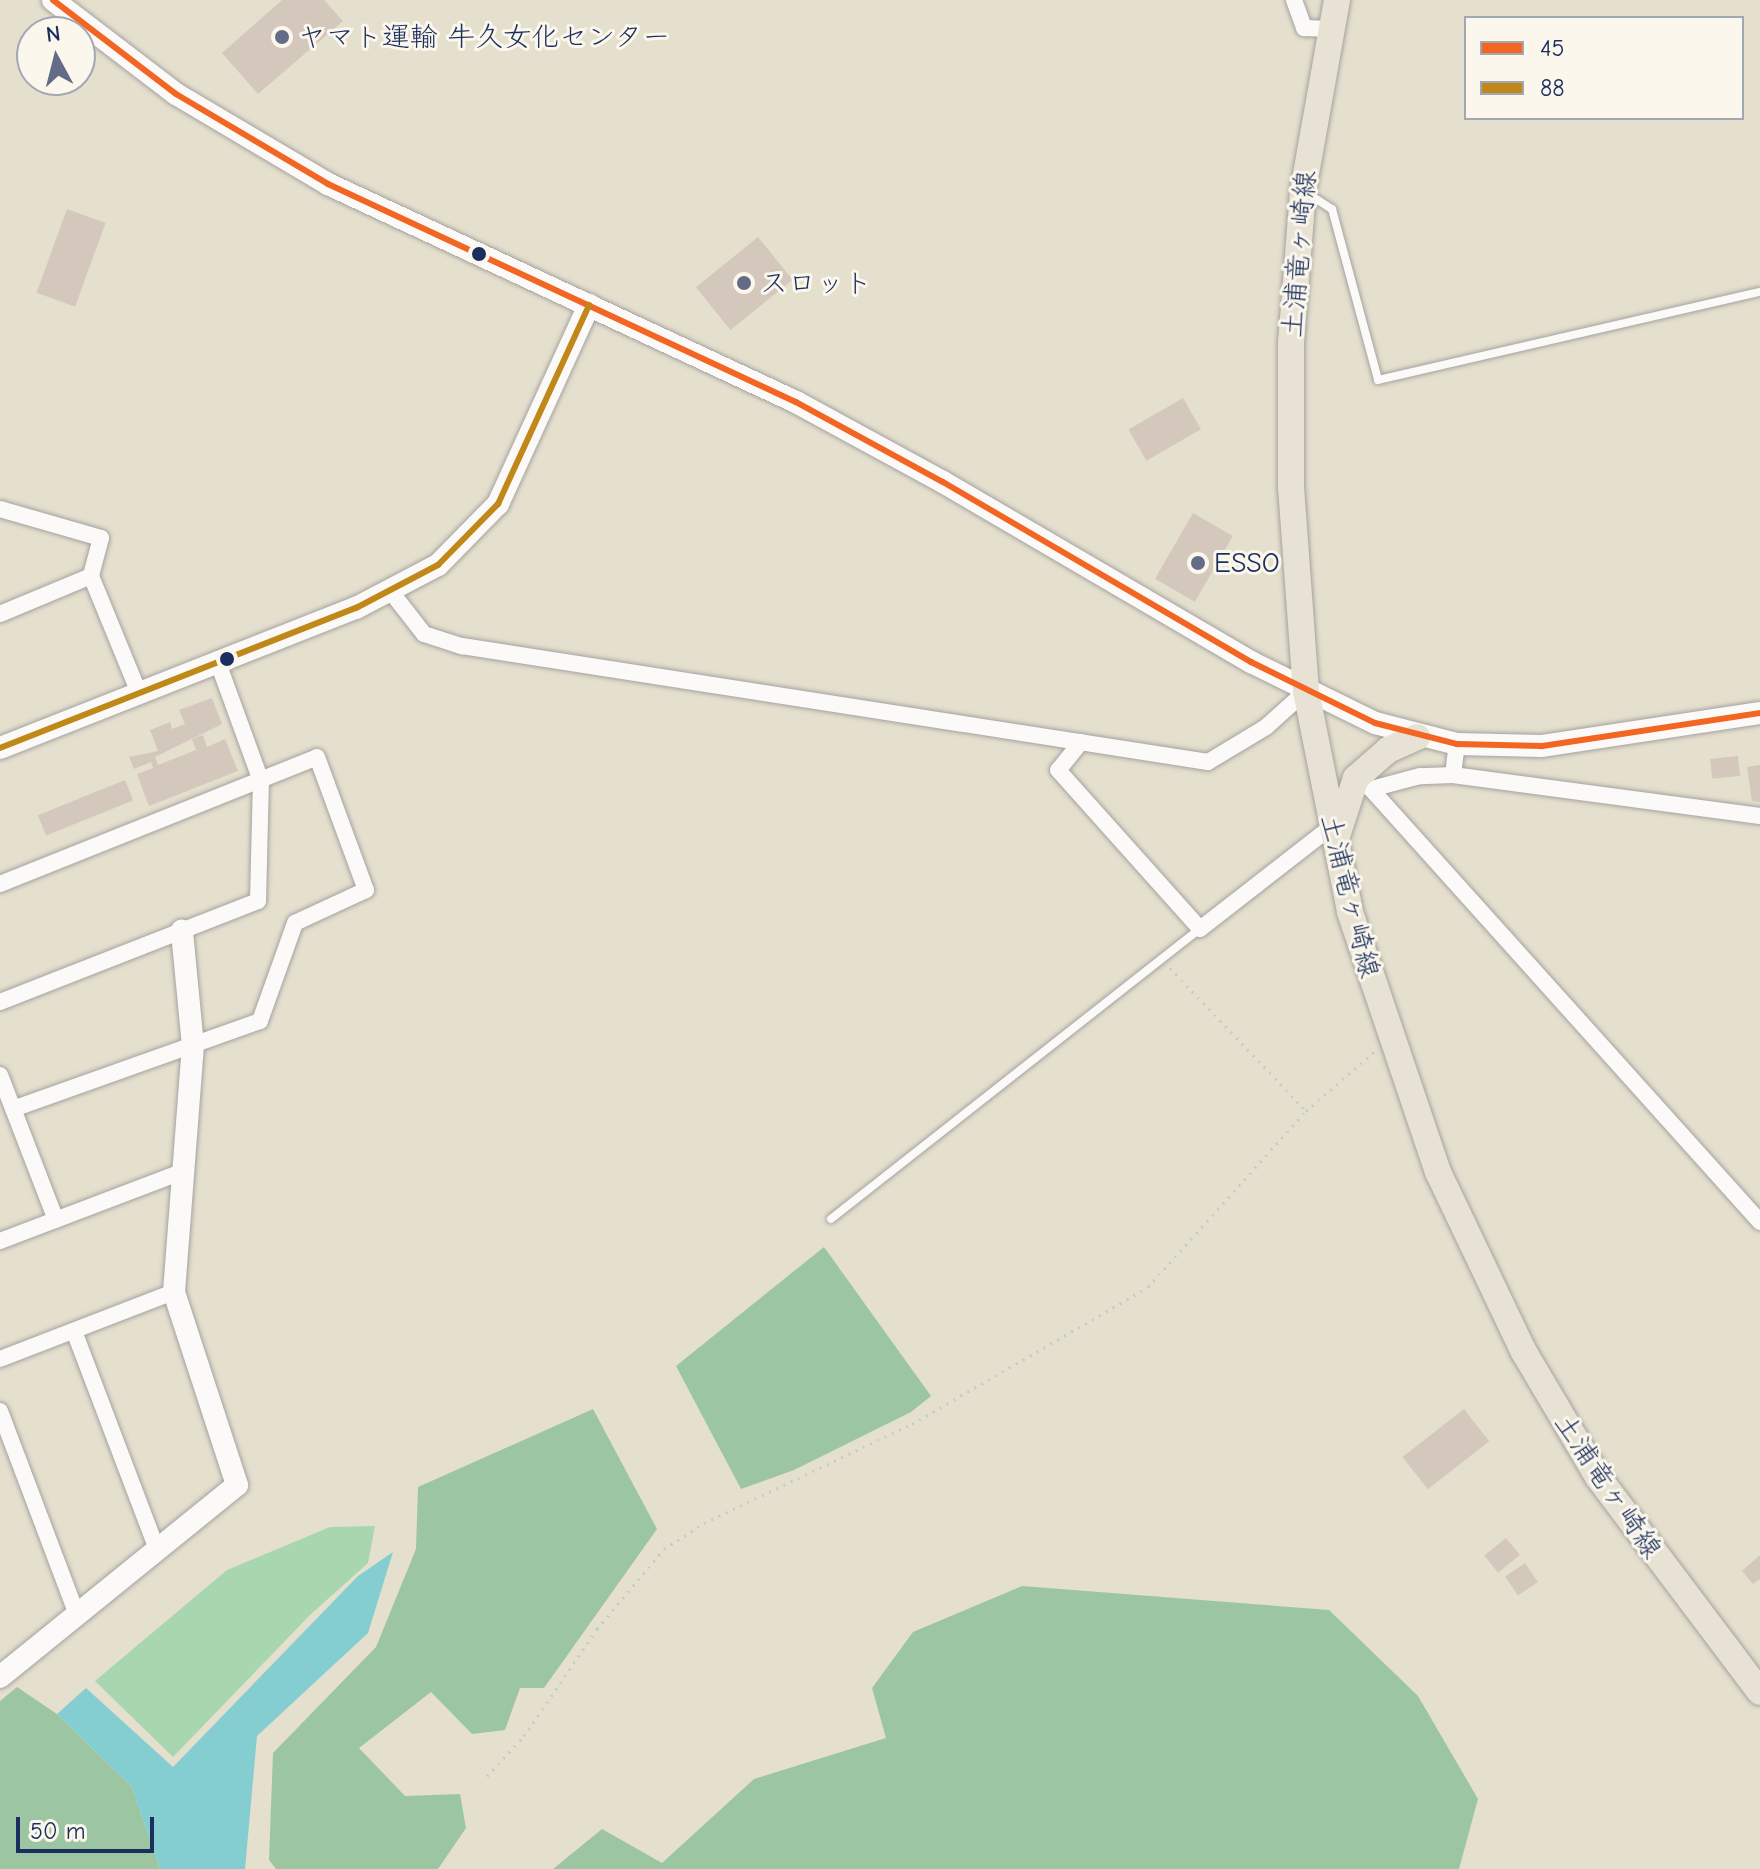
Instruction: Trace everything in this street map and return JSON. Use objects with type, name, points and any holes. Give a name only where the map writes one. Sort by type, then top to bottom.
[{"type":"main road","name":"土浦竜ヶ崎線","points":[[1337,0],[1303,191],[1290,398],[1293,545],[1306,691],[1333,838],[1388,1036],[1464,1230],[1561,1417],[1641,1538],[1760,1692]]},
{"type":"main road","points":[[1333,838],[1356,778],[1388,750],[1417,737]]},
{"type":"street","points":[[53,0],[138,66],[240,135],[328,184],[836,424],[1306,691],[1417,737],[1457,744],[1542,746],[1760,713]]},
{"type":"street","points":[[1294,0],[1304,28],[1331,29]]},
{"type":"street","points":[[0,748],[392,593],[438,565],[498,504],[589,305]]},
{"type":"street","points":[[0,509],[101,538],[91,576],[139,693]]},
{"type":"street","points":[[0,614],[91,576]]},
{"type":"street","points":[[392,593],[424,634],[451,644],[1208,762],[1266,727],[1306,691]]},
{"type":"street","points":[[0,1002],[258,901],[261,781],[218,663]]},
{"type":"street","points":[[1081,742],[1058,770],[1200,929],[1333,838]]},
{"type":"street","points":[[1453,775],[1457,744]]},
{"type":"street","points":[[0,884],[317,757],[366,890],[295,923],[260,1021],[13,1109]]},
{"type":"street","points":[[1760,816],[1453,775],[1405,779],[1371,789],[1760,1222]]},
{"type":"street","points":[[0,1677],[157,1550],[238,1479],[174,1292],[193,1046],[182,931]]},
{"type":"street","points":[[0,1075],[56,1220]]},
{"type":"street","points":[[0,1241],[184,1171]]},
{"type":"street","points":[[0,1359],[174,1292]]},
{"type":"street","points":[[74,1331],[157,1550]]},
{"type":"street","points":[[0,1411],[77,1615]]},
{"type":"lane","points":[[1303,191],[1332,209],[1378,380],[1760,292]]},
{"type":"lane","points":[[831,1219],[1200,929]]},
{"type":"path","points":[[1161,959],[1306,1111]]},
{"type":"path","points":[[487,1776],[524,1736],[597,1629],[664,1549],[704,1523],[912,1424],[1148,1287],[1306,1111],[1362,1066],[1388,1036]]},
{"type":"green space","points":[[824,1247],[931,1396],[911,1412],[794,1470],[741,1489],[676,1366]]},
{"type":"green space","points":[[593,1409],[657,1529],[544,1688],[520,1688],[505,1730],[472,1734],[431,1692],[359,1748],[405,1796],[460,1794],[466,1828],[438,1869],[276,1869],[269,1860],[273,1753],[376,1647],[416,1549],[418,1487]]},
{"type":"green space","points":[[375,1526],[368,1563],[310,1615],[173,1757],[95,1681],[227,1570],[330,1527]]},
{"type":"green space","points":[[1022,1586],[1329,1610],[1418,1696],[1478,1799],[1459,1869],[553,1869],[602,1829],[662,1863],[754,1779],[886,1738],[872,1688],[913,1632]]},
{"type":"green space","points":[[17,1687],[57,1714],[132,1787],[160,1869],[0,1869],[0,1701]]},
{"type":"water","points":[[393,1552],[368,1633],[257,1736],[245,1869],[160,1869],[132,1787],[57,1714],[86,1688],[173,1767],[358,1576]]},
{"type":"building","name":"ヤマト運輸 牛久女化センター","points":[[282,0],[324,0],[343,21],[258,94],[222,53]]},
{"type":"building","points":[[67,209],[106,223],[75,307],[37,293]]},
{"type":"building","name":"スロット","points":[[758,237],[793,280],[730,330],[696,287]]},
{"type":"building","points":[[1183,398],[1201,429],[1146,461],[1128,430]]},
{"type":"building","points":[[1193,513],[1233,536],[1195,602],[1155,579]]},
{"type":"building","points":[[212,698],[222,724],[155,757],[158,765],[196,750],[192,739],[203,735],[207,747],[225,739],[238,771],[149,806],[137,774],[153,768],[151,762],[134,769],[129,757],[158,751],[150,730],[170,722],[172,729],[185,724],[179,710]]},
{"type":"building","points":[[1738,756],[1740,776],[1712,779],[1710,759]]},
{"type":"building","points":[[1760,765],[1760,802],[1752,801],[1747,767]]},
{"type":"building","points":[[125,780],[133,800],[46,836],[38,815]]},
{"type":"building","points":[[1464,1409],[1489,1441],[1428,1489],[1403,1457]]},
{"type":"building","points":[[1506,1538],[1520,1555],[1498,1573],[1484,1556]]},
{"type":"building","points":[[1760,1555],[1760,1579],[1753,1584],[1742,1571]]},
{"type":"building","points":[[1525,1563],[1538,1582],[1518,1595],[1505,1576]]},
{"type":"transit line","name":"45","points":[[53,0],[176,94],[328,184],[796,402],[943,482],[1251,662],[1375,723],[1457,744],[1542,746],[1760,713]]},
{"type":"transit line","name":"88","points":[[0,748],[356,608],[438,565],[498,504],[589,305]]},
{"type":"place","name":"ヤマト運輸 牛久女化センター","points":[[282,37]]},
{"type":"place","name":"スロット","points":[[744,283]]},
{"type":"place","name":"ESSO","points":[[1198,563]]}]
